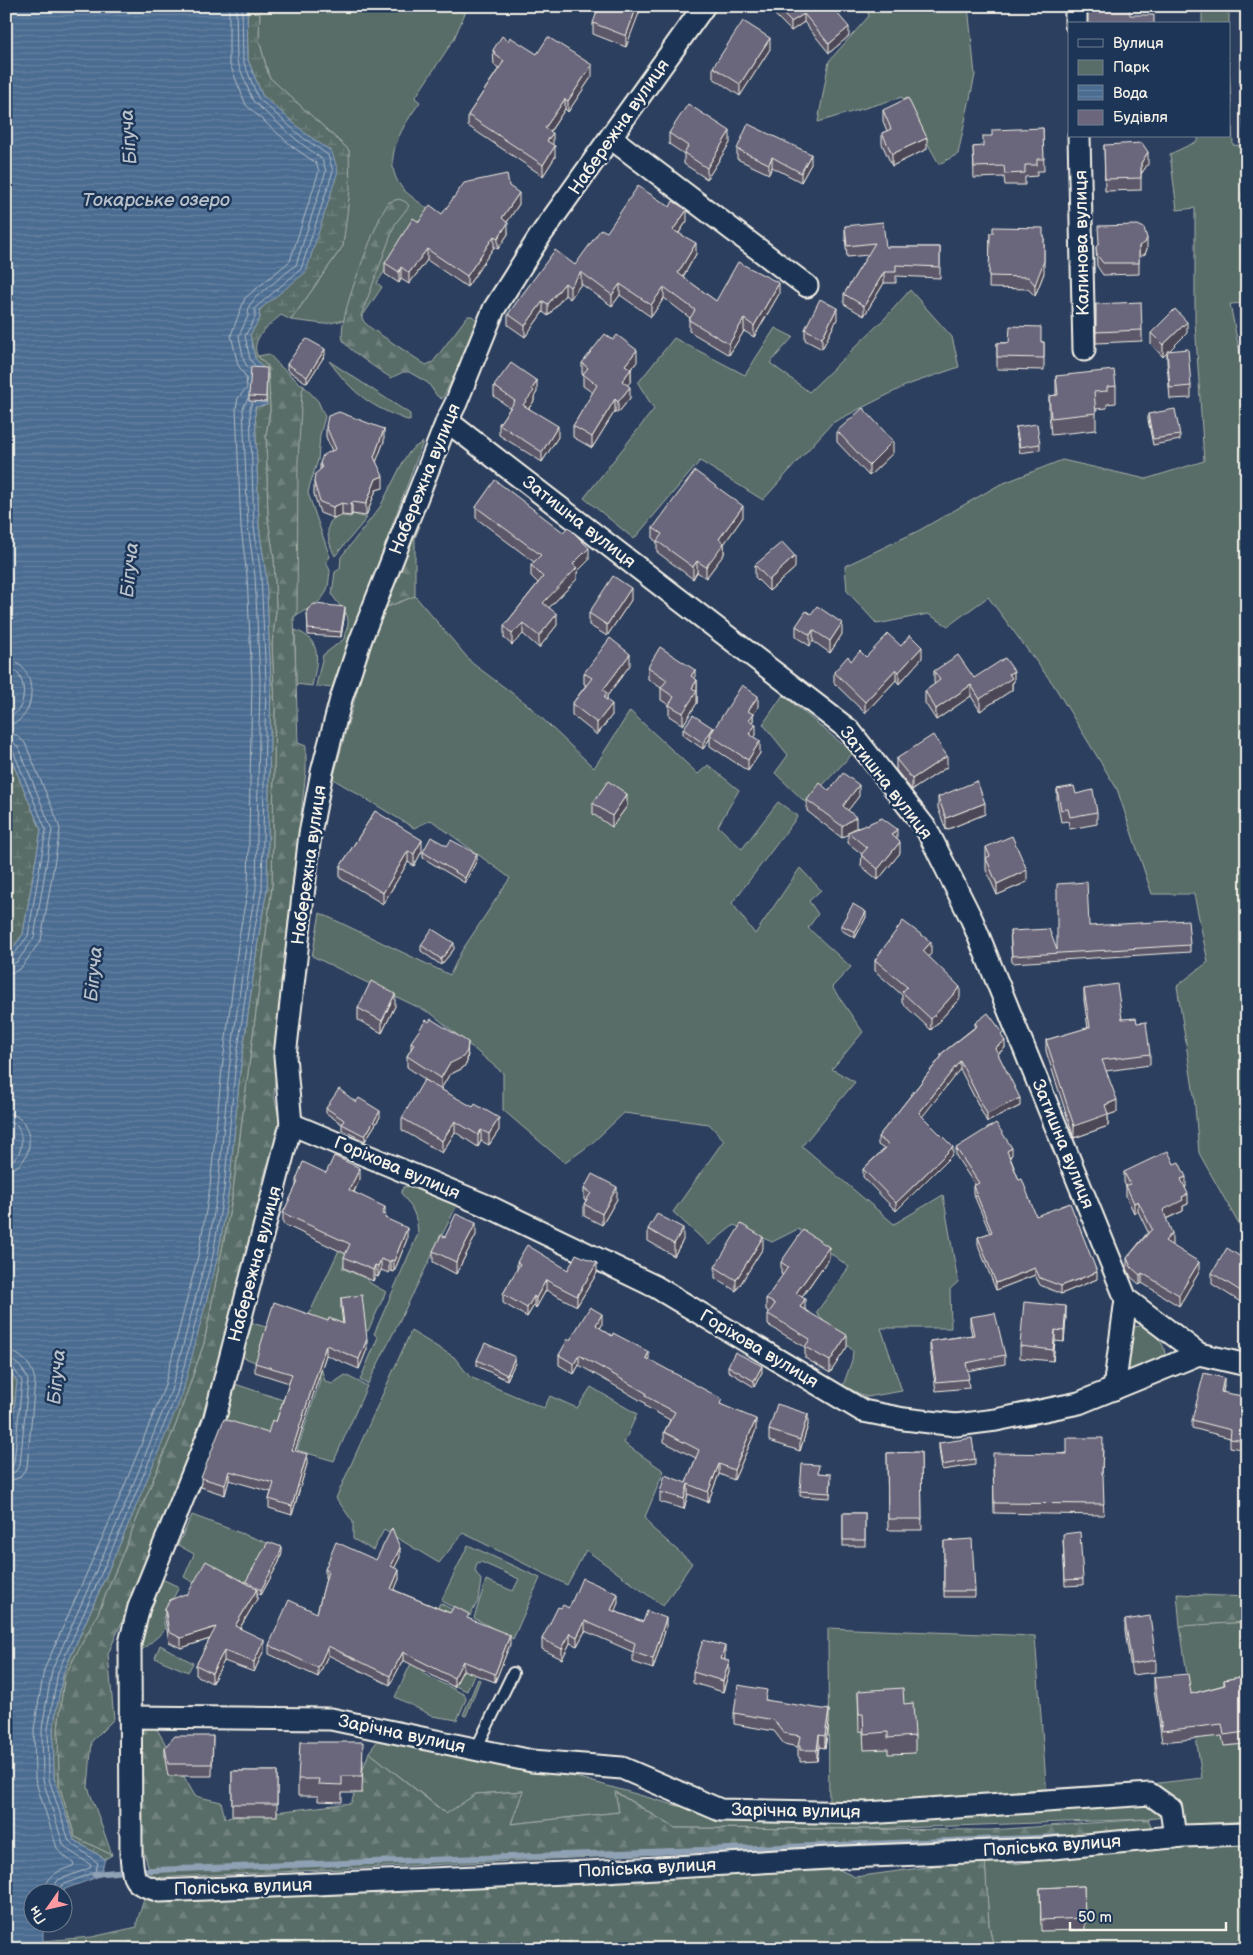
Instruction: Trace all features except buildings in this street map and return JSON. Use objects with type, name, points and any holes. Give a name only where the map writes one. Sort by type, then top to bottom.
[{"type":"street","name":"Набережна вулиця","points":[[131,1796],[130,1643],[139,1607],[214,1421],[291,1124],[285,1056],[310,834],[322,772],[341,699],[361,639],[447,420],[456,404],[494,309],[540,236],[704,6]]},
{"type":"street","points":[[1076,6],[1076,22]]},
{"type":"street","points":[[611,138],[807,286]]},
{"type":"street","name":"Калинова вулиця","points":[[1079,138],[1084,350]]},
{"type":"street","name":"Затишна вулиця","points":[[447,420],[850,730],[926,830],[972,920],[1126,1299],[1114,1389]]},
{"type":"street","name":"Горіхова вулиця","points":[[291,1124],[492,1208],[656,1287],[863,1411],[904,1419],[956,1425],[996,1420],[1079,1403],[1198,1354]]},
{"type":"street","points":[[1126,1299],[1198,1354],[1247,1365]]},
{"type":"street","name":"Зарічна вулиця","points":[[130,1717],[331,1719],[532,1760],[622,1768],[720,1810],[867,1813],[1150,1794],[1171,1809],[1175,1837]]},
{"type":"street","name":"Поліська вулиця","points":[[131,1796],[134,1879],[139,1885],[160,1890],[587,1872],[846,1857],[1042,1849],[1175,1837],[1247,1834]]},
{"type":"lane","points":[[476,1749],[512,1672]]},
{"type":"green space","points":[[247,6],[260,6],[259,40],[269,77],[349,150],[350,190],[343,246],[291,320],[281,315],[267,327],[256,343],[257,355],[268,367],[270,410],[266,435],[268,520],[274,558],[276,610],[272,644],[275,708],[272,886],[232,1198],[204,1343],[176,1424],[98,1613],[64,1677],[58,1729],[59,1785],[75,1837],[112,1855],[105,1859],[74,1840],[54,1778],[53,1729],[63,1674],[132,1516],[218,1256],[229,1189],[240,1072],[267,889],[271,681],[266,575],[259,527],[255,407],[267,405],[265,370],[255,358],[250,335],[260,318],[259,311],[264,306],[332,152],[305,133],[262,95],[248,60]]},
{"type":"green space","points":[[260,6],[468,6],[454,39],[415,98],[420,102],[401,132],[393,154],[393,166],[402,188],[432,213],[413,227],[377,283],[382,287],[362,317],[324,324],[291,320],[343,246],[349,150],[269,77],[259,40]]},
{"type":"green space","points":[[865,6],[968,6],[975,75],[958,154],[939,164],[902,97],[818,122],[829,61],[869,16]]},
{"type":"green space","points":[[1202,6],[1229,6],[1229,22],[1202,22]]},
{"type":"green space","points":[[1230,83],[1233,145],[1247,146],[1247,194],[1241,194],[1247,231],[1247,303],[1230,304],[1242,364],[1247,364],[1247,1239],[1199,1153],[1194,1095],[1177,986],[1208,962],[1194,894],[1152,894],[1117,789],[1053,684],[988,597],[948,626],[928,614],[877,624],[847,591],[845,566],[918,531],[999,485],[1062,460],[1146,479],[1204,461],[1195,321],[1195,208],[1177,210],[1170,154],[1198,141],[1198,138],[1230,138]]},
{"type":"green space","points":[[399,199],[406,202],[409,206],[395,224],[361,316],[364,322],[372,329],[426,365],[433,362],[468,316],[472,316],[478,321],[469,348],[442,399],[437,396],[428,383],[409,372],[403,372],[391,378],[357,355],[343,340],[342,330],[345,316],[370,241],[389,202]]},
{"type":"green space","points":[[910,290],[952,337],[959,367],[907,385],[832,423],[763,500],[700,461],[634,539],[584,498],[654,409],[638,383],[674,338],[745,375],[775,328],[793,337],[770,363],[809,392],[886,317]]},
{"type":"green space","points":[[269,354],[304,387],[302,391],[298,461],[297,615],[294,617],[298,743],[306,746],[306,772],[287,931],[274,1095],[281,1128],[261,1185],[260,1225],[211,1405],[167,1517],[108,1654],[114,1719],[92,1741],[88,1787],[112,1855],[75,1837],[59,1785],[58,1729],[64,1677],[98,1613],[176,1424],[204,1343],[232,1198],[272,886],[275,708],[272,644],[276,610],[274,558],[268,520],[266,435],[270,410],[268,367],[258,356]]},
{"type":"green space","points":[[329,361],[410,414],[410,421],[384,411],[364,399],[347,383]]},
{"type":"green space","points":[[301,383],[318,401],[325,417],[320,435],[318,460],[308,493],[330,557],[327,562],[330,571],[328,587],[322,598],[313,606],[294,616],[293,557]]},
{"type":"green space","points":[[423,442],[332,688],[316,686],[323,655],[344,639],[348,625],[345,611],[332,594],[335,572],[340,569],[341,557],[380,507],[405,458],[412,449]]},
{"type":"green space","points":[[353,514],[367,518],[335,556],[329,541],[328,527],[335,518],[342,516],[351,517]]},
{"type":"green space","points":[[411,525],[420,526],[415,538],[415,596],[379,610]]},
{"type":"green space","points":[[415,596],[472,663],[528,705],[594,768],[630,711],[698,774],[708,765],[739,790],[718,826],[742,849],[778,802],[798,816],[732,903],[755,934],[800,868],[821,890],[809,901],[818,914],[808,928],[851,967],[832,987],[863,1032],[832,1069],[855,1082],[802,1146],[894,1224],[943,1195],[958,1282],[950,1289],[951,1328],[881,1328],[902,1391],[867,1397],[843,1386],[852,1360],[853,1351],[816,1313],[849,1267],[798,1229],[772,1242],[734,1225],[709,1245],[673,1212],[724,1140],[709,1124],[624,1113],[591,1144],[565,1163],[503,1110],[503,1073],[432,1014],[312,956],[320,913],[450,975],[461,952],[510,878],[431,820],[414,828],[333,779],[379,610]]},
{"type":"green space","points":[[295,630],[304,634],[311,640],[314,646],[316,669],[312,686],[296,684]]},
{"type":"green space","points":[[6,674],[13,690],[6,714]]},
{"type":"green space","points":[[783,695],[853,753],[806,803],[775,773],[788,755],[763,724]]},
{"type":"green space","points":[[6,747],[41,830],[23,934],[6,958]]},
{"type":"green space","points":[[410,1186],[457,1205],[368,1384],[360,1380],[378,1337],[374,1334],[418,1234],[414,1212],[401,1193],[403,1187]]},
{"type":"green space","points":[[359,1207],[367,1211],[342,1268],[367,1279],[370,1283],[386,1292],[368,1331],[362,1329],[317,1354],[325,1381],[332,1384],[345,1375],[367,1386],[334,1461],[297,1450],[320,1381],[306,1321]]},
{"type":"green space","points":[[252,1323],[269,1328],[258,1363],[242,1357]]},
{"type":"green space","points":[[1141,1326],[1160,1341],[1163,1345],[1165,1357],[1163,1363],[1134,1374],[1126,1371],[1132,1327]]},
{"type":"green space","points":[[411,1331],[454,1357],[470,1377],[544,1408],[550,1396],[577,1408],[591,1387],[637,1414],[624,1443],[664,1471],[645,1517],[652,1528],[692,1563],[663,1606],[586,1550],[567,1585],[463,1533],[439,1563],[384,1530],[373,1550],[353,1539],[353,1522],[336,1498]]},
{"type":"green space","points":[[6,1367],[17,1381],[6,1487]]},
{"type":"green space","points":[[235,1384],[286,1401],[284,1409],[306,1416],[302,1428],[268,1441],[223,1427]]},
{"type":"green space","points":[[192,1515],[270,1544],[246,1585],[196,1584],[184,1577],[194,1554],[178,1545]]},
{"type":"green space","points":[[468,1545],[540,1578],[513,1639],[474,1618],[486,1580],[513,1591],[519,1579],[481,1562],[477,1563],[475,1571],[481,1580],[478,1601],[470,1616],[441,1601]]},
{"type":"green space","points":[[162,1579],[179,1587],[163,1618],[165,1629],[141,1651],[140,1629]]},
{"type":"green space","points":[[1177,1594],[1247,1597],[1247,1622],[1180,1626]]},
{"type":"green space","points":[[440,1603],[453,1610],[422,1673],[465,1695],[466,1699],[457,1720],[433,1716],[395,1697]]},
{"type":"green space","points":[[1247,1622],[1247,1821],[1182,1825],[1179,1815],[1148,1819],[870,1829],[675,1828],[616,1792],[619,1812],[511,1824],[523,1791],[476,1794],[447,1814],[369,1752],[379,1739],[492,1758],[583,1779],[678,1806],[829,1825],[828,1628],[1035,1636],[1047,1796],[1202,1778],[1180,1626]]},
{"type":"green space","points":[[160,1645],[193,1663],[188,1672],[155,1658]]},
{"type":"green space","points":[[469,1659],[478,1665],[467,1691],[455,1686]]},
{"type":"green space","points":[[478,1679],[480,1680],[466,1716],[463,1715]]},
{"type":"green space","points":[[154,1724],[195,1796],[221,1802],[225,1818],[351,1803],[369,1752],[446,1814],[476,1794],[523,1791],[511,1824],[619,1812],[615,1792],[675,1828],[991,1830],[1148,1819],[1151,1826],[1146,1835],[876,1849],[849,1845],[152,1878],[127,1801],[135,1734]]},
{"type":"green space","points":[[1247,1841],[1247,1949],[994,1949],[989,1925],[985,1859],[1014,1864],[1128,1850]]},
{"type":"green space","points":[[985,1859],[989,1925],[994,1949],[42,1949],[42,1941],[92,1937],[137,1927],[145,1895],[840,1870],[855,1877]]},
{"type":"water","name":"Токарське озеро","points":[[6,6],[247,6],[248,60],[262,95],[305,133],[332,152],[338,171],[306,272],[259,310],[260,318],[250,335],[255,358],[265,370],[267,405],[255,407],[259,527],[266,575],[271,681],[267,889],[240,1072],[229,1189],[218,1256],[182,1395],[63,1674],[53,1729],[54,1778],[74,1840],[105,1859],[100,1876],[72,1886],[72,1882],[22,1882],[22,1932],[43,1932],[43,1949],[6,1949],[6,1487],[17,1381],[6,1367],[6,1172],[10,1136],[6,1127],[6,958],[23,934],[41,830],[6,747],[6,714],[13,690],[6,674]]},
{"type":"waterway","points":[[94,1874],[127,1871],[1061,1837]]},
{"type":"water label","name":"Бігуча","points":[[129,137]]},
{"type":"water label","name":"Бігуча","points":[[130,570]]},
{"type":"water label","name":"Бігуча","points":[[94,974]]},
{"type":"water label","name":"Бігуча","points":[[57,1377]]}]
